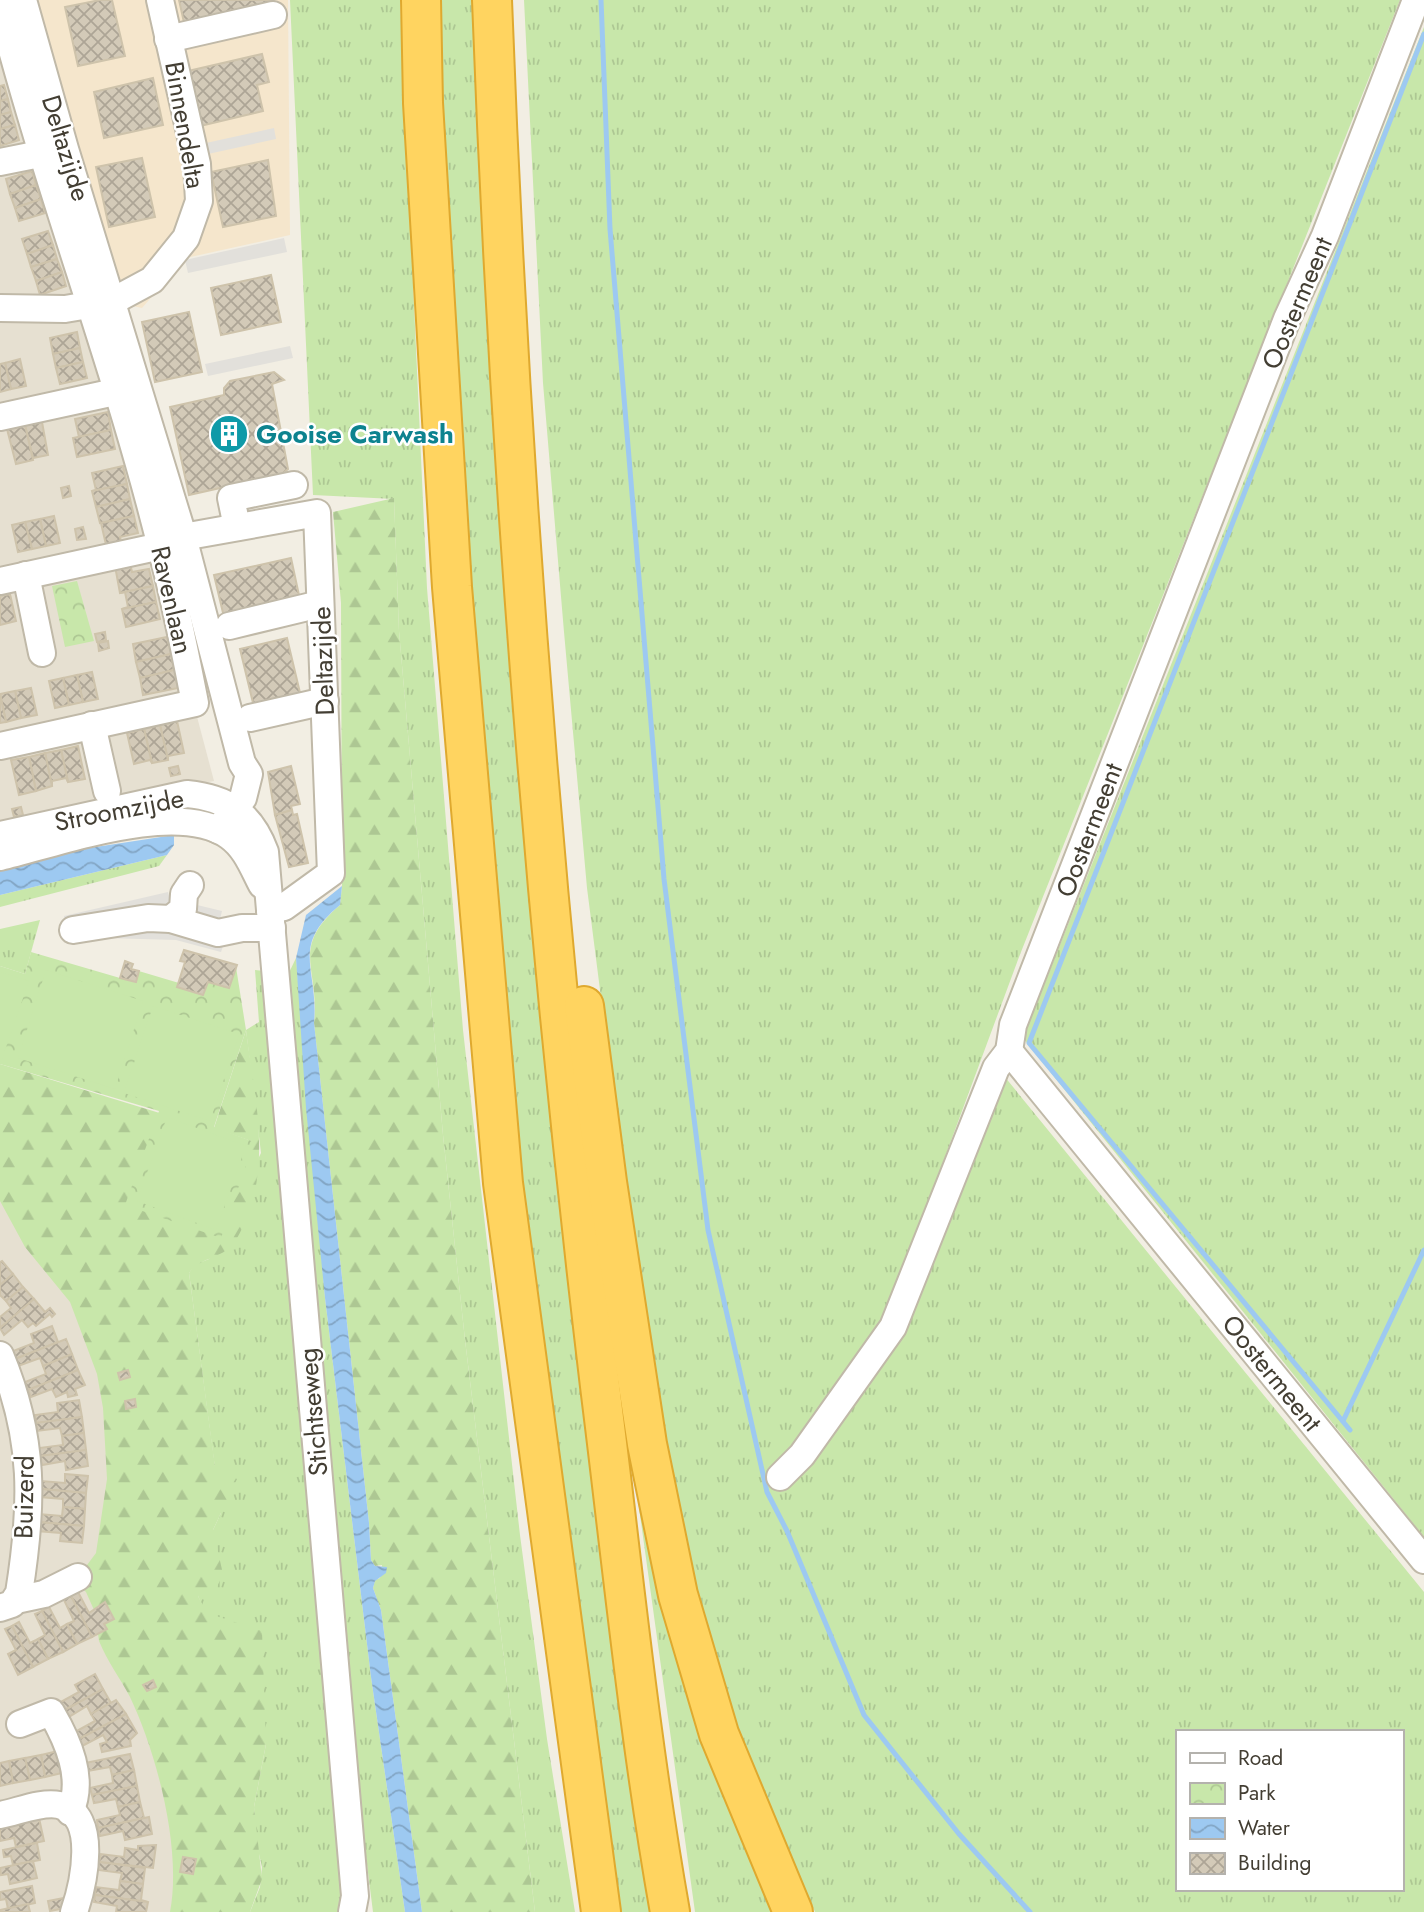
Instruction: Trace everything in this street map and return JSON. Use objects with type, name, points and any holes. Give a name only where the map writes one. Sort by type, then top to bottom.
[{"type":"highway","points":[[421,0],[423,103],[452,587],[503,1183],[600,1912]]},
{"type":"highway","points":[[492,0],[521,566],[543,857],[579,1210],[651,1807],[670,1912]]},
{"type":"highway","points":[[521,566],[537,596],[569,890],[607,1182],[664,1531],[694,1651],[719,1734],[793,1912]]},
{"type":"street","name":"Deltazijde","points":[[23,0],[65,149],[101,304],[172,541],[249,779],[218,830]]},
{"type":"street","name":"Binnendelta","points":[[101,304],[162,271],[186,238],[199,201],[197,164],[160,0]]},
{"type":"street","name":"Oostermeent","points":[[1416,0],[1325,236],[1287,319],[1013,1025],[1009,1051],[1424,1560]]},
{"type":"street","points":[[0,5],[40,154],[101,304],[0,308]]},
{"type":"street","name":"Binnendelta","points":[[168,38],[273,15]]},
{"type":"street","points":[[0,162],[40,154]]},
{"type":"street","name":"Ravenlaan","points":[[0,746],[195,703],[172,541],[115,391],[101,304]]},
{"type":"street","points":[[0,416],[115,391]]},
{"type":"street","points":[[237,527],[231,498],[294,485]]},
{"type":"street","name":"Deltazijde","points":[[172,541],[317,513],[331,873],[284,907],[269,912]]},
{"type":"street","points":[[42,653],[13,578],[172,541]]},
{"type":"street","points":[[229,626],[320,604]]},
{"type":"street","points":[[250,718],[325,701]]},
{"type":"street","points":[[92,726],[107,790]]},
{"type":"street","name":"Stroomzijde","points":[[0,835],[173,795],[200,796],[230,807]]},
{"type":"street","name":"Stichtseweg","points":[[230,807],[250,820],[262,843],[357,1907]]},
{"type":"street","name":"Stroomzijde","points":[[0,857],[162,820],[192,822],[218,830]]},
{"type":"street","name":"Stichtseweg","points":[[218,830],[236,842],[249,859],[269,912]]},
{"type":"street","points":[[171,919],[183,909],[184,894],[191,886]]},
{"type":"street","points":[[73,930],[148,918],[171,919],[218,933],[242,928],[269,912]]},
{"type":"street","points":[[780,1477],[802,1455],[893,1327],[996,1068],[1009,1051]]},
{"type":"street","name":"Buizerd","points":[[0,1355],[18,1400],[30,1471],[8,1604],[44,1594],[78,1577]]},
{"type":"street","points":[[20,1724],[51,1712],[55,1719],[68,1742],[76,1783],[70,1812]]},
{"type":"street","points":[[0,1815],[57,1804],[70,1812],[83,1832],[86,1858],[74,1912]]},
{"type":"shaded area","points":[[0,0],[89,308],[214,781],[0,822]]},
{"type":"shaded area","points":[[16,0],[288,0],[290,235],[186,258],[142,308],[103,300]]},
{"type":"shaded area","points":[[274,128],[276,139],[208,154],[206,143]]},
{"type":"shaded area","points":[[284,238],[287,252],[188,273],[185,260]]},
{"type":"shaded area","points":[[290,346],[293,358],[208,376],[205,364]]},
{"type":"shaded area","points":[[168,892],[171,904],[193,904],[222,911],[219,923],[229,928],[221,952],[176,940],[69,937],[64,916]]},
{"type":"shaded area","points":[[0,1146],[99,1314],[200,1912],[0,1912]]},
{"type":"green space","points":[[290,0],[400,0],[427,588],[463,1030],[520,1535],[547,1739],[575,1912],[535,1912],[465,1340],[443,1135],[399,631],[394,499],[313,495]]},
{"type":"green space","points":[[436,0],[475,0],[655,1912],[616,1912],[536,1328],[487,831],[464,499]]},
{"type":"green space","points":[[524,0],[1400,0],[1019,957],[878,1338],[880,1361],[1000,1071],[1424,1592],[1424,1912],[815,1912],[742,1740],[699,1601],[677,1513],[628,1209],[587,888],[543,383]]},
{"type":"green space","points":[[1424,27],[1424,1537],[1023,1038]]},
{"type":"green space","points":[[394,498],[399,631],[443,1135],[465,1340],[535,1912],[422,1912],[381,1610],[373,1588],[375,1580],[380,1578],[382,1565],[375,1566],[371,1560],[314,1023],[311,947],[324,920],[340,905],[342,886],[341,603],[333,512]]},
{"type":"green space","points":[[77,581],[94,641],[65,647],[52,586]]},
{"type":"green space","points":[[167,855],[159,866],[0,907],[0,895]]},
{"type":"green space","points":[[40,920],[25,974],[0,966],[0,929]]},
{"type":"green space","points":[[31,952],[120,978],[125,961],[133,964],[132,969],[179,983],[236,967],[246,1030],[214,1127],[254,1142],[221,1238],[125,1205],[159,1111],[0,1064],[0,966],[25,974]]},
{"type":"green space","points":[[296,958],[325,1298],[371,1677],[405,1912],[373,1912],[359,1801],[321,1390],[295,1042],[286,979]]},
{"type":"green space","points":[[46,970],[143,1001],[115,1089],[18,1058]]},
{"type":"green space","points":[[255,970],[264,971],[344,1912],[250,1912],[260,1887],[262,1867],[256,1841],[254,1807],[266,1744],[198,1596],[213,1530],[221,1513],[189,1273],[194,1265],[209,1259],[261,1153],[246,1030],[259,1022]]},
{"type":"green space","points":[[0,972],[29,981],[2,1059],[0,1058]]},
{"type":"green space","points":[[153,1006],[239,1034],[210,1121],[124,1093]]},
{"type":"green space","points":[[246,1030],[259,1137],[255,1189],[248,1215],[236,1240],[226,1251],[200,1263],[189,1273],[215,1466],[237,1479],[213,1530],[223,1574],[216,1589],[198,1596],[207,1613],[262,1631],[266,1744],[254,1807],[262,1879],[250,1912],[170,1912],[173,1860],[158,1773],[130,1697],[99,1641],[98,1634],[107,1629],[104,1624],[114,1618],[105,1602],[94,1610],[86,1592],[75,1581],[96,1553],[107,1479],[103,1408],[97,1374],[70,1302],[25,1247],[0,1201],[0,1064],[254,1142],[214,1128]]},
{"type":"green space","points":[[167,1117],[246,1146],[216,1230],[137,1201]]},
{"type":"green space","points":[[622,1385],[659,1540],[783,1912],[695,1912]]},
{"type":"water","points":[[174,835],[174,845],[167,855],[0,895],[0,869],[89,848]]},
{"type":"water","points":[[342,886],[340,905],[324,920],[311,947],[314,1023],[371,1560],[375,1566],[387,1567],[386,1573],[375,1581],[373,1588],[381,1610],[422,1912],[405,1912],[371,1677],[325,1298],[306,1108],[296,958],[306,915]]},
{"type":"building","points":[[112,0],[125,56],[78,66],[65,7]]},
{"type":"building","points":[[179,0],[271,0],[273,8],[185,27]]},
{"type":"building","points":[[262,54],[269,82],[257,85],[263,111],[200,126],[188,71]]},
{"type":"building","points":[[153,78],[163,125],[104,138],[94,92]]},
{"type":"building","points":[[4,85],[8,99],[0,101],[0,86]]},
{"type":"building","points":[[8,99],[11,112],[0,115],[0,101]]},
{"type":"building","points":[[11,112],[15,125],[0,129],[0,115]]},
{"type":"building","points":[[15,125],[19,140],[0,146],[0,129]]},
{"type":"building","points":[[142,158],[155,217],[109,227],[96,167]]},
{"type":"building","points":[[268,160],[276,216],[223,227],[211,172]]},
{"type":"building","points":[[32,171],[36,185],[10,194],[6,179]]},
{"type":"building","points":[[36,185],[41,199],[15,208],[10,194]]},
{"type":"building","points":[[41,199],[45,213],[19,221],[15,208]]},
{"type":"building","points":[[48,231],[53,245],[27,254],[22,239]]},
{"type":"building","points":[[53,245],[57,259],[31,267],[27,254]]},
{"type":"building","points":[[57,259],[62,272],[36,281],[31,267]]},
{"type":"building","points":[[62,272],[66,286],[40,295],[36,281]]},
{"type":"building","points":[[271,275],[281,322],[221,335],[211,288]]},
{"type":"building","points":[[189,312],[202,372],[155,382],[142,322]]},
{"type":"building","points":[[77,332],[80,348],[53,354],[50,338]]},
{"type":"building","points":[[80,348],[83,362],[56,368],[53,354]]},
{"type":"building","points":[[20,359],[26,386],[11,389],[5,363]]},
{"type":"building","points":[[83,362],[87,378],[60,384],[56,368]]},
{"type":"building","points":[[5,363],[11,389],[0,392],[0,364]]},
{"type":"building","name":"Gooise Carwash","points":[[274,372],[284,380],[272,384],[288,469],[282,474],[189,495],[170,407],[224,395],[224,388],[230,381]]},
{"type":"building","points":[[108,412],[111,430],[79,437],[75,419]]},
{"type":"building","points":[[42,422],[48,455],[33,458],[25,425]]},
{"type":"building","points":[[25,425],[33,460],[16,464],[7,429]]},
{"type":"building","points":[[111,430],[115,449],[77,457],[73,438]]},
{"type":"building","points":[[123,466],[127,484],[92,491],[96,490],[92,473]]},
{"type":"building","points":[[127,484],[130,499],[96,507],[92,491]]},
{"type":"building","points":[[69,486],[71,496],[63,498],[61,488]]},
{"type":"building","points":[[130,499],[134,516],[100,523],[96,507]]},
{"type":"building","points":[[54,516],[60,543],[46,546],[40,519]]},
{"type":"building","points":[[134,516],[138,533],[120,537],[122,546],[107,549],[101,523]]},
{"type":"building","points":[[40,519],[46,546],[32,549],[25,522]]},
{"type":"building","points":[[25,522],[32,549],[18,552],[12,525]]},
{"type":"building","points":[[83,527],[86,539],[77,540],[75,529]]},
{"type":"building","points":[[291,558],[300,600],[224,617],[214,575]]},
{"type":"building","points":[[130,563],[132,572],[149,569],[153,586],[120,593],[115,566]]},
{"type":"building","points":[[153,586],[156,602],[122,609],[128,607],[125,592],[120,593]]},
{"type":"building","points":[[10,594],[16,621],[0,625],[0,596]]},
{"type":"building","points":[[156,602],[160,619],[126,627],[122,609]]},
{"type":"building","points":[[105,632],[106,640],[97,642],[95,634]]},
{"type":"building","points":[[167,637],[171,654],[136,662],[133,644]]},
{"type":"building","points":[[287,638],[301,697],[254,707],[240,649]]},
{"type":"building","points":[[108,641],[109,648],[99,651],[98,643]]},
{"type":"building","points":[[171,654],[174,670],[140,678],[136,662]]},
{"type":"building","points":[[174,670],[178,688],[143,695],[140,678]]},
{"type":"building","points":[[92,672],[98,699],[83,702],[77,675]]},
{"type":"building","points":[[77,675],[83,702],[69,705],[63,678]]},
{"type":"building","points":[[63,678],[69,705],[55,708],[49,681]]},
{"type":"building","points":[[31,688],[37,715],[21,718],[15,691]]},
{"type":"building","points":[[15,691],[21,718],[6,722],[0,694]]},
{"type":"building","points":[[0,694],[6,722],[0,723]]},
{"type":"building","points":[[177,721],[184,753],[168,756],[168,760],[160,725]]},
{"type":"building","points":[[160,725],[168,760],[152,763],[144,729]]},
{"type":"building","points":[[144,729],[152,763],[150,760],[134,764],[127,733]]},
{"type":"building","points":[[78,746],[85,779],[68,782],[61,750]]},
{"type":"building","points":[[61,750],[68,782],[66,778],[52,781],[52,786],[45,753]]},
{"type":"building","points":[[45,753],[52,786],[36,791],[29,757]]},
{"type":"building","points":[[29,757],[36,791],[19,795],[11,760]]},
{"type":"building","points":[[178,766],[180,774],[171,776],[169,768]]},
{"type":"building","points":[[291,766],[300,804],[291,806],[292,810],[275,815],[268,772]]},
{"type":"building","points":[[21,807],[23,815],[14,817],[12,809]]},
{"type":"building","points":[[292,810],[293,815],[297,814],[308,863],[289,867],[275,815]]},
{"type":"building","points":[[184,950],[237,965],[229,988],[208,982],[203,995],[177,987],[185,962],[180,961]]},
{"type":"building","points":[[125,961],[133,964],[131,969],[139,971],[136,982],[120,978]]},
{"type":"building","points":[[0,1262],[13,1274],[0,1285]]},
{"type":"building","points":[[13,1274],[23,1287],[6,1301],[0,1295],[0,1285]]},
{"type":"building","points":[[23,1287],[34,1299],[0,1328],[0,1317],[11,1308],[6,1301]]},
{"type":"building","points":[[34,1299],[45,1312],[50,1308],[55,1314],[52,1317],[50,1314],[36,1326],[33,1323],[28,1327],[22,1320],[4,1335],[0,1328]]},
{"type":"building","points":[[52,1326],[58,1342],[15,1359],[13,1351],[34,1343],[31,1334]]},
{"type":"building","points":[[66,1339],[72,1354],[43,1366],[40,1358],[18,1366],[15,1359]]},
{"type":"building","points":[[72,1354],[78,1370],[28,1390],[25,1382],[46,1374],[43,1366]]},
{"type":"building","points":[[78,1370],[85,1385],[75,1389],[77,1395],[68,1397],[67,1392],[56,1397],[52,1389],[31,1397],[28,1390]]},
{"type":"building","points":[[128,1370],[130,1377],[120,1380],[118,1373]]},
{"type":"building","points":[[135,1399],[136,1407],[126,1409],[125,1401]]},
{"type":"building","points":[[79,1400],[82,1417],[36,1423],[35,1415],[58,1412],[57,1403]]},
{"type":"building","points":[[82,1417],[84,1433],[62,1436],[60,1428],[37,1431],[36,1423]]},
{"type":"building","points":[[84,1433],[86,1450],[40,1456],[39,1448],[63,1445],[62,1436]]},
{"type":"building","points":[[86,1450],[88,1466],[66,1470],[65,1461],[42,1465],[40,1456]]},
{"type":"building","points":[[65,1474],[88,1476],[86,1493],[41,1489],[41,1481],[65,1483]]},
{"type":"building","points":[[41,1489],[86,1493],[85,1509],[63,1507],[63,1499],[40,1497]]},
{"type":"building","points":[[63,1507],[85,1509],[84,1526],[38,1522],[39,1514],[62,1516]]},
{"type":"building","points":[[38,1522],[84,1526],[82,1543],[60,1541],[61,1533],[37,1531]]},
{"type":"building","points":[[78,1592],[89,1613],[105,1602],[114,1619],[104,1624],[107,1629],[92,1637],[71,1596]]},
{"type":"building","points":[[71,1596],[92,1637],[77,1644],[67,1624],[74,1621],[64,1600]]},
{"type":"building","points":[[49,1607],[60,1628],[67,1624],[77,1644],[63,1652],[42,1611]]},
{"type":"building","points":[[42,1611],[63,1652],[48,1659],[38,1639],[45,1635],[35,1614]]},
{"type":"building","points":[[19,1622],[30,1643],[38,1639],[48,1659],[33,1667],[12,1626]]},
{"type":"building","points":[[12,1626],[33,1667],[18,1675],[8,1654],[16,1650],[5,1629]]},
{"type":"building","points":[[95,1674],[103,1689],[63,1711],[59,1703],[79,1692],[75,1685]]},
{"type":"building","points":[[153,1680],[156,1687],[147,1691],[143,1685]]},
{"type":"building","points":[[103,1689],[111,1703],[91,1714],[87,1706],[67,1718],[63,1711]]},
{"type":"building","points":[[116,1700],[126,1714],[79,1739],[75,1732],[95,1721],[91,1714]]},
{"type":"building","points":[[126,1714],[137,1733],[130,1740],[131,1746],[102,1752],[100,1744],[107,1742],[103,1735],[82,1746],[79,1739]]},
{"type":"building","points":[[58,1751],[62,1773],[45,1777],[41,1755]]},
{"type":"building","points":[[130,1754],[134,1770],[112,1775],[110,1767],[87,1771],[85,1763]]},
{"type":"building","points":[[41,1755],[45,1777],[30,1780],[25,1758]]},
{"type":"building","points":[[25,1758],[30,1780],[13,1783],[9,1761]]},
{"type":"building","points":[[9,1761],[13,1783],[0,1786],[0,1763]]},
{"type":"building","points":[[134,1770],[137,1786],[92,1795],[90,1788],[113,1783],[112,1775]]},
{"type":"building","points":[[137,1786],[140,1802],[118,1807],[116,1799],[94,1803],[92,1795]]},
{"type":"building","points":[[140,1802],[144,1818],[98,1828],[97,1820],[120,1815],[118,1807]]},
{"type":"building","points":[[149,1817],[152,1834],[125,1840],[123,1831],[100,1836],[98,1828]]},
{"type":"building","points":[[39,1818],[44,1841],[16,1847],[14,1838],[0,1841],[0,1828]]},
{"type":"building","points":[[37,1843],[40,1860],[13,1865],[11,1856],[4,1857],[3,1850]]},
{"type":"building","points":[[156,1845],[153,1868],[99,1862],[101,1854],[124,1857],[125,1848],[138,1850],[138,1846]]},
{"type":"building","points":[[183,1857],[196,1859],[193,1874],[180,1872]]},
{"type":"building","points":[[33,1861],[37,1878],[10,1884],[8,1874],[1,1875],[0,1868]]},
{"type":"building","points":[[99,1862],[145,1868],[143,1884],[120,1881],[122,1873],[98,1870]]},
{"type":"building","points":[[120,1881],[143,1884],[141,1900],[148,1902],[95,1895],[96,1887],[119,1890]]},
{"type":"building","points":[[32,1886],[35,1903],[8,1909],[6,1899],[0,1900],[0,1892]]},
{"type":"building","points":[[95,1895],[148,1902],[146,1912],[116,1912],[117,1906],[94,1902]]},
{"type":"building","points":[[64,1898],[66,1908],[50,1911],[48,1901]]},
{"type":"building","points":[[28,1904],[30,1912],[0,1912],[0,1910]]},
{"type":"waterway","points":[[601,0],[610,229],[664,879],[708,1230],[767,1492],[787,1531],[864,1715],[959,1834],[1030,1912]]},
{"type":"waterway","points":[[1350,1430],[1029,1043],[1424,34]]},
{"type":"waterway","points":[[1343,1421],[1424,1250]]},
{"type":"place","name":"Gooise Carwash","points":[[229,434]]}]
